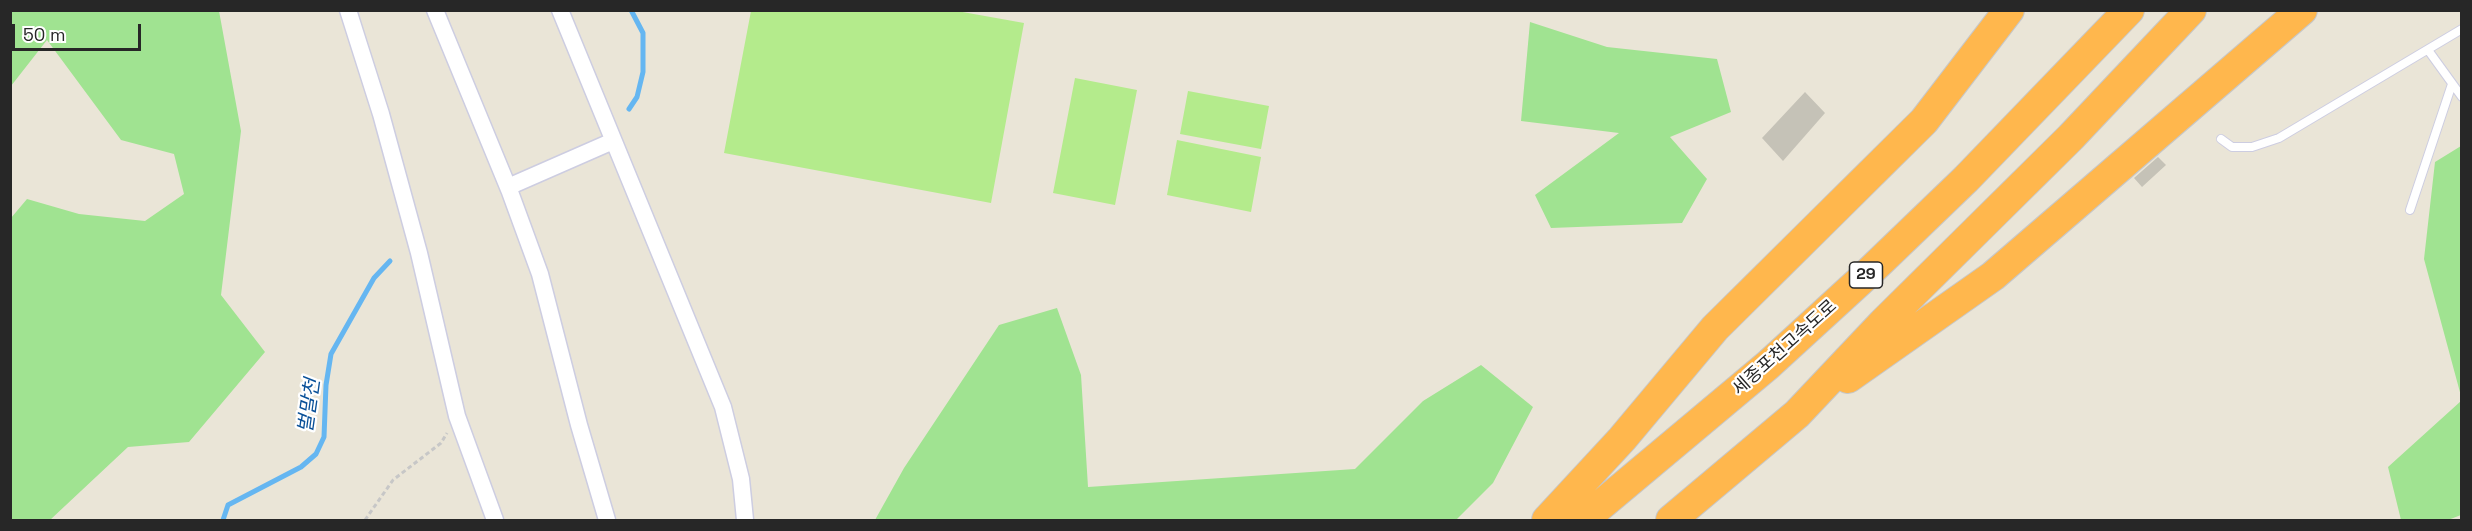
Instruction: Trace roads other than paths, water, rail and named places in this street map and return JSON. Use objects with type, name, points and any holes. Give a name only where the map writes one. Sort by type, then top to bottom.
[{"type":"highway","points":[[1547,520],[1622,439],[1715,328],[1923,121],[2009,10]]},
{"type":"highway","name":"세종포천고속도로","points":[[1583,520],[1768,365],[1863,278],[1966,179],[2129,10]]},
{"type":"highway","name":"29","points":[[1671,520],[1797,414],[1883,323],[2071,137],[2190,10]]},
{"type":"highway","points":[[1797,414],[1993,276],[2302,10]]},
{"type":"street","points":[[348,10],[381,114],[416,243],[457,416],[495,520]]},
{"type":"street","points":[[435,10],[508,187],[540,274],[579,425],[607,520]]},
{"type":"street","points":[[560,10],[723,407],[741,479],[744,520]]},
{"type":"street","points":[[508,187],[613,141]]},
{"type":"lane","points":[[2221,139],[2232,147],[2252,147],[2279,138],[2462,29]]},
{"type":"lane","points":[[2428,50],[2462,97]]},
{"type":"lane","points":[[2410,210],[2452,84]]},
{"type":"waterway","name":"벌말천","points":[[629,109],[637,97],[643,72],[643,33],[631,10]]},
{"type":"waterway","name":"벌말천","points":[[223,520],[228,505],[301,467],[316,454],[324,437],[326,385],[331,354],[374,278],[390,261]]}]
